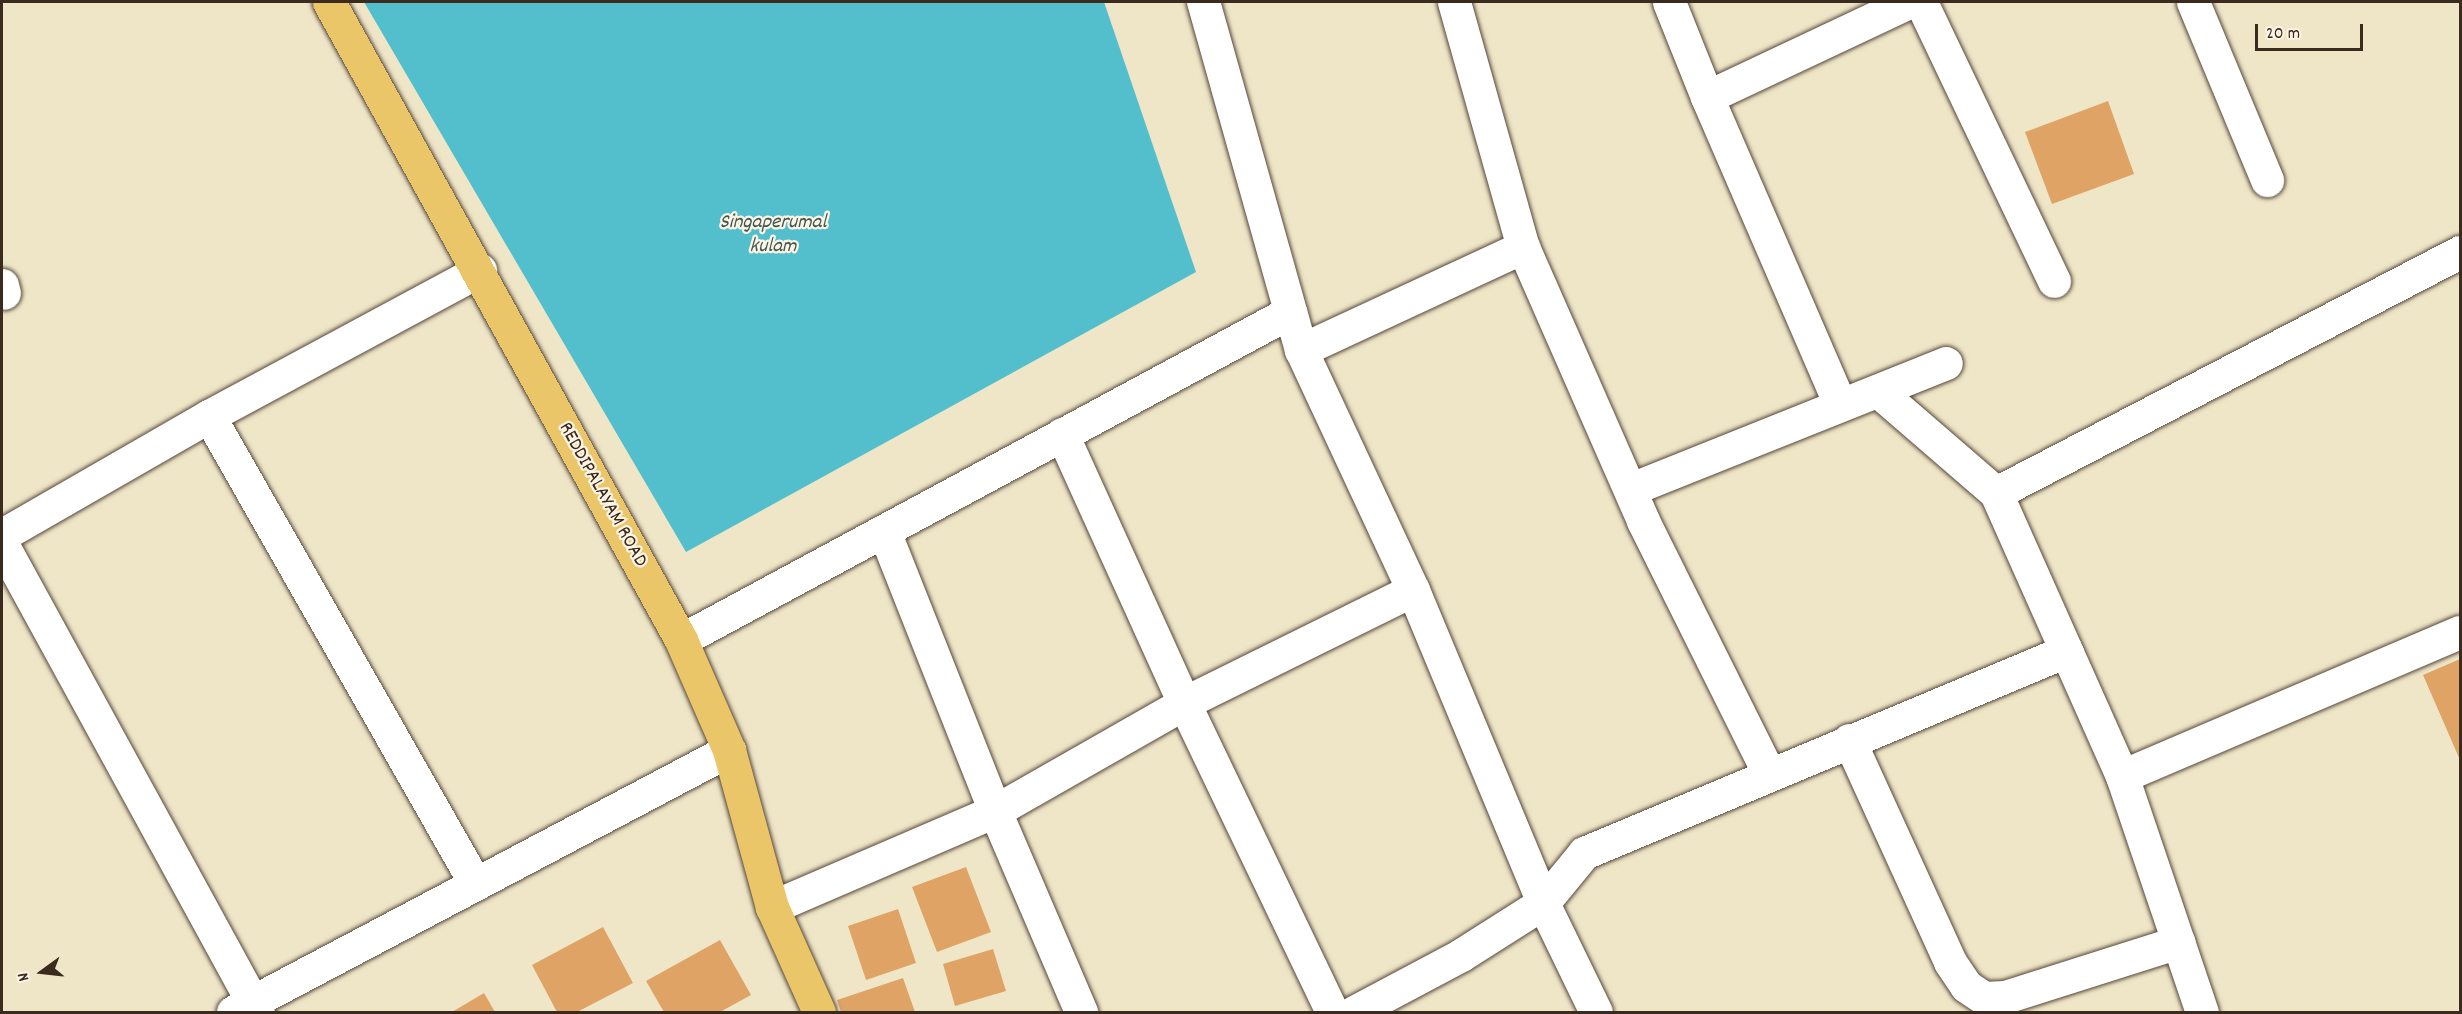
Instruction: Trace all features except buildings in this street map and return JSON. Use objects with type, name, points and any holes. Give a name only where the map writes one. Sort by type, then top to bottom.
[{"type":"main road","name":"REDDIPALAYAM ROAD","points":[[328,2],[480,270],[681,640],[729,750],[772,907],[819,1012]]},
{"type":"street","points":[[1203,2],[1301,350],[1413,590],[1544,903],[1596,1012]]},
{"type":"street","points":[[1454,2],[1522,247],[1631,489],[1769,774]]},
{"type":"street","points":[[1670,2],[1707,97],[1840,405]]},
{"type":"street","points":[[1707,97],[1909,2]]},
{"type":"street","points":[[1921,2],[2054,280]]},
{"type":"street","points":[[2193,2],[2267,180]]},
{"type":"street","points":[[1301,350],[1522,247]]},
{"type":"street","points":[[1996,493],[2460,252]]},
{"type":"street","points":[[2,535],[209,416],[480,270]]},
{"type":"street","points":[[681,640],[1290,312]]},
{"type":"street","points":[[1631,489],[1946,363]]},
{"type":"street","points":[[1878,391],[1996,493],[2122,776],[2202,1012]]},
{"type":"street","points":[[209,416],[475,883]]},
{"type":"street","points":[[1062,434],[1184,703],[1332,1012]]},
{"type":"street","points":[[884,531],[995,811],[1081,1012]]},
{"type":"street","points":[[2,544],[248,1009],[475,883],[729,750]]},
{"type":"street","points":[[772,907],[995,811],[1184,703],[1413,590]]},
{"type":"street","points":[[2122,776],[2460,633]]},
{"type":"street","points":[[1354,1012],[1461,955],[1544,903],[1584,853],[2066,651]]},
{"type":"street","points":[[1850,740],[1950,962],[1966,986],[1984,998],[2006,998],[2178,942]]},
{"type":"water","name":"Singaperumal kulam","points":[[364,2],[1104,2],[1196,272],[686,552]]}]
